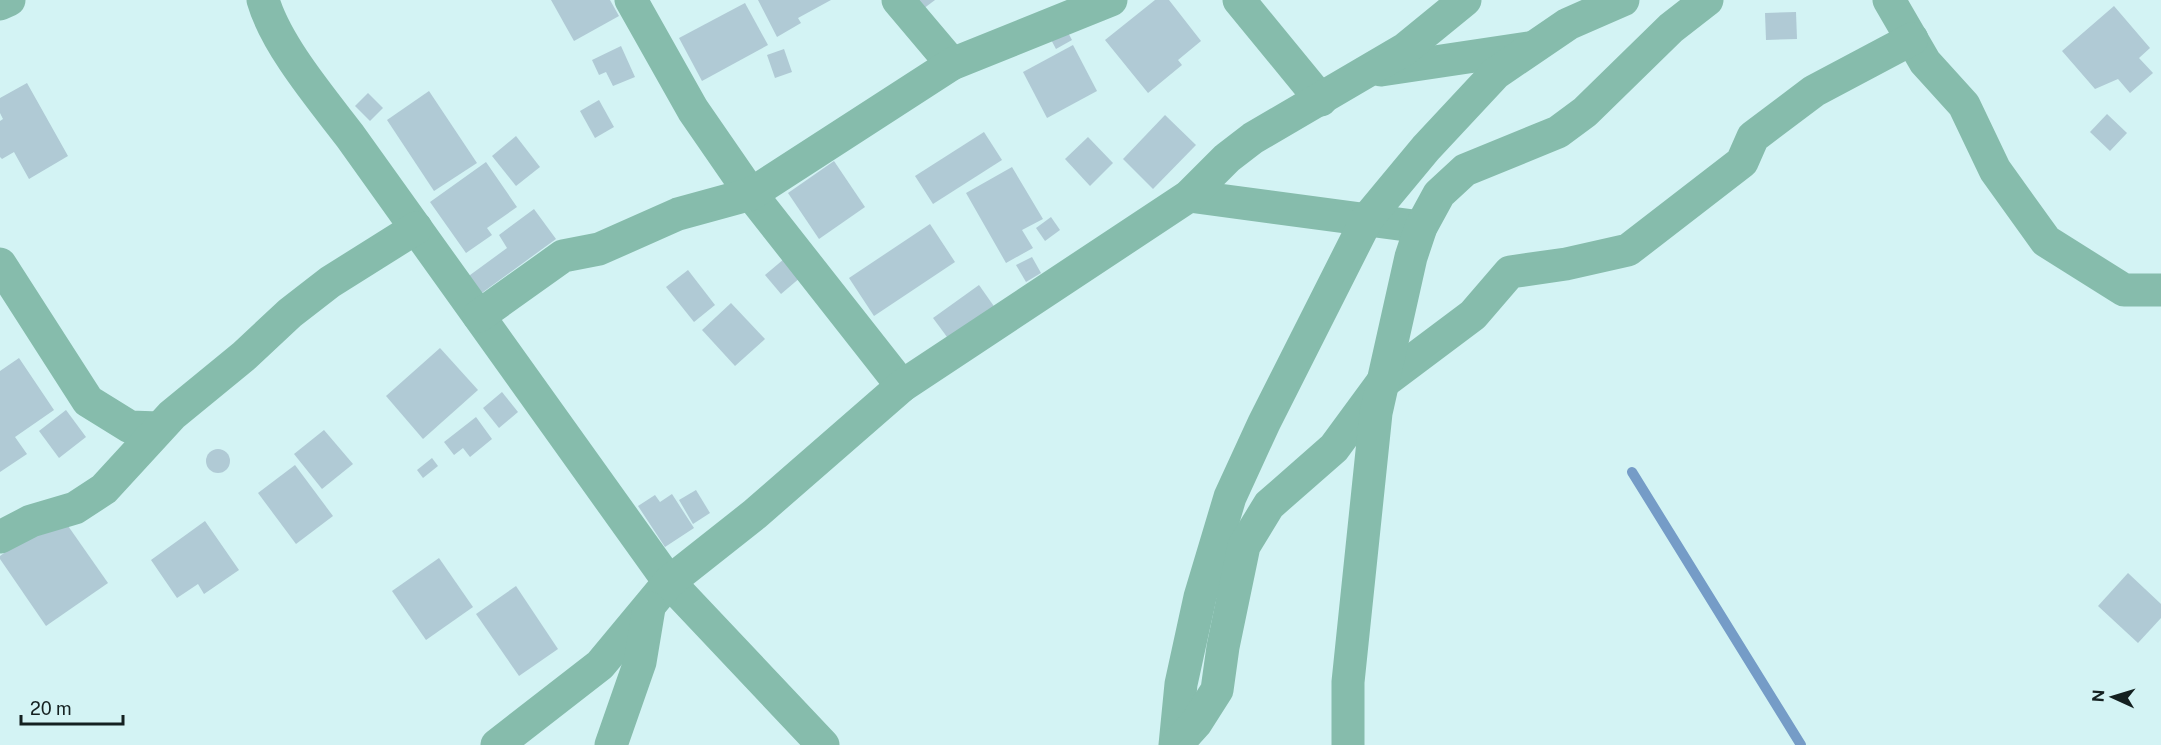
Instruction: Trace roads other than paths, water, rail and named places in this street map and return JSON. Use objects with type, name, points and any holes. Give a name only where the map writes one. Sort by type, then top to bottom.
[{"type":"street","points":[[0,4],[9,0]]},
{"type":"street","points":[[263,0],[266,13],[308,80],[479,316],[659,594],[823,745]]},
{"type":"street","points":[[631,0],[693,110],[751,194],[902,386]]},
{"type":"street","points":[[898,0],[952,64]]},
{"type":"street","points":[[479,316],[563,255],[599,249],[678,214],[751,194],[952,64],[1111,0]]},
{"type":"street","points":[[1239,0],[1322,100]]},
{"type":"street","points":[[497,745],[600,665],[659,594],[902,386],[1189,196],[1227,158],[1252,138],[1322,100],[1405,49],[1464,0]]},
{"type":"street","points":[[1175,745],[1183,673],[1200,597],[1230,497],[1264,423],[1367,219],[1426,148],[1496,73],[1568,24],[1623,0]]},
{"type":"street","points":[[1348,745],[1347,682],[1381,384],[1411,257],[1421,227],[1439,194],[1465,170],[1558,132],[1585,112],[1671,28],[1707,0]]},
{"type":"street","points":[[1889,0],[1925,62],[1964,105],[1995,170],[2046,240],[2124,290],[2161,290]]},
{"type":"street","points":[[1175,745],[1196,723],[1217,690],[1223,647],[1244,546],[1269,505],[1334,448],[1381,384],[1473,315],[1510,272],[1566,264],[1628,250],[1742,162],[1753,136],[1814,91],[1912,39]]},
{"type":"street","points":[[1367,72],[1534,47]]},
{"type":"street","points":[[1189,196],[1421,227]]},
{"type":"street","points":[[0,537],[31,521],[75,508],[104,489],[159,428],[290,312],[330,282],[416,228]]},
{"type":"street","points":[[0,264],[88,401],[130,427],[159,428]]},
{"type":"street","points":[[611,745],[640,662],[659,594]]},
{"type":"waterway","points":[[1632,472],[1801,745]]}]
